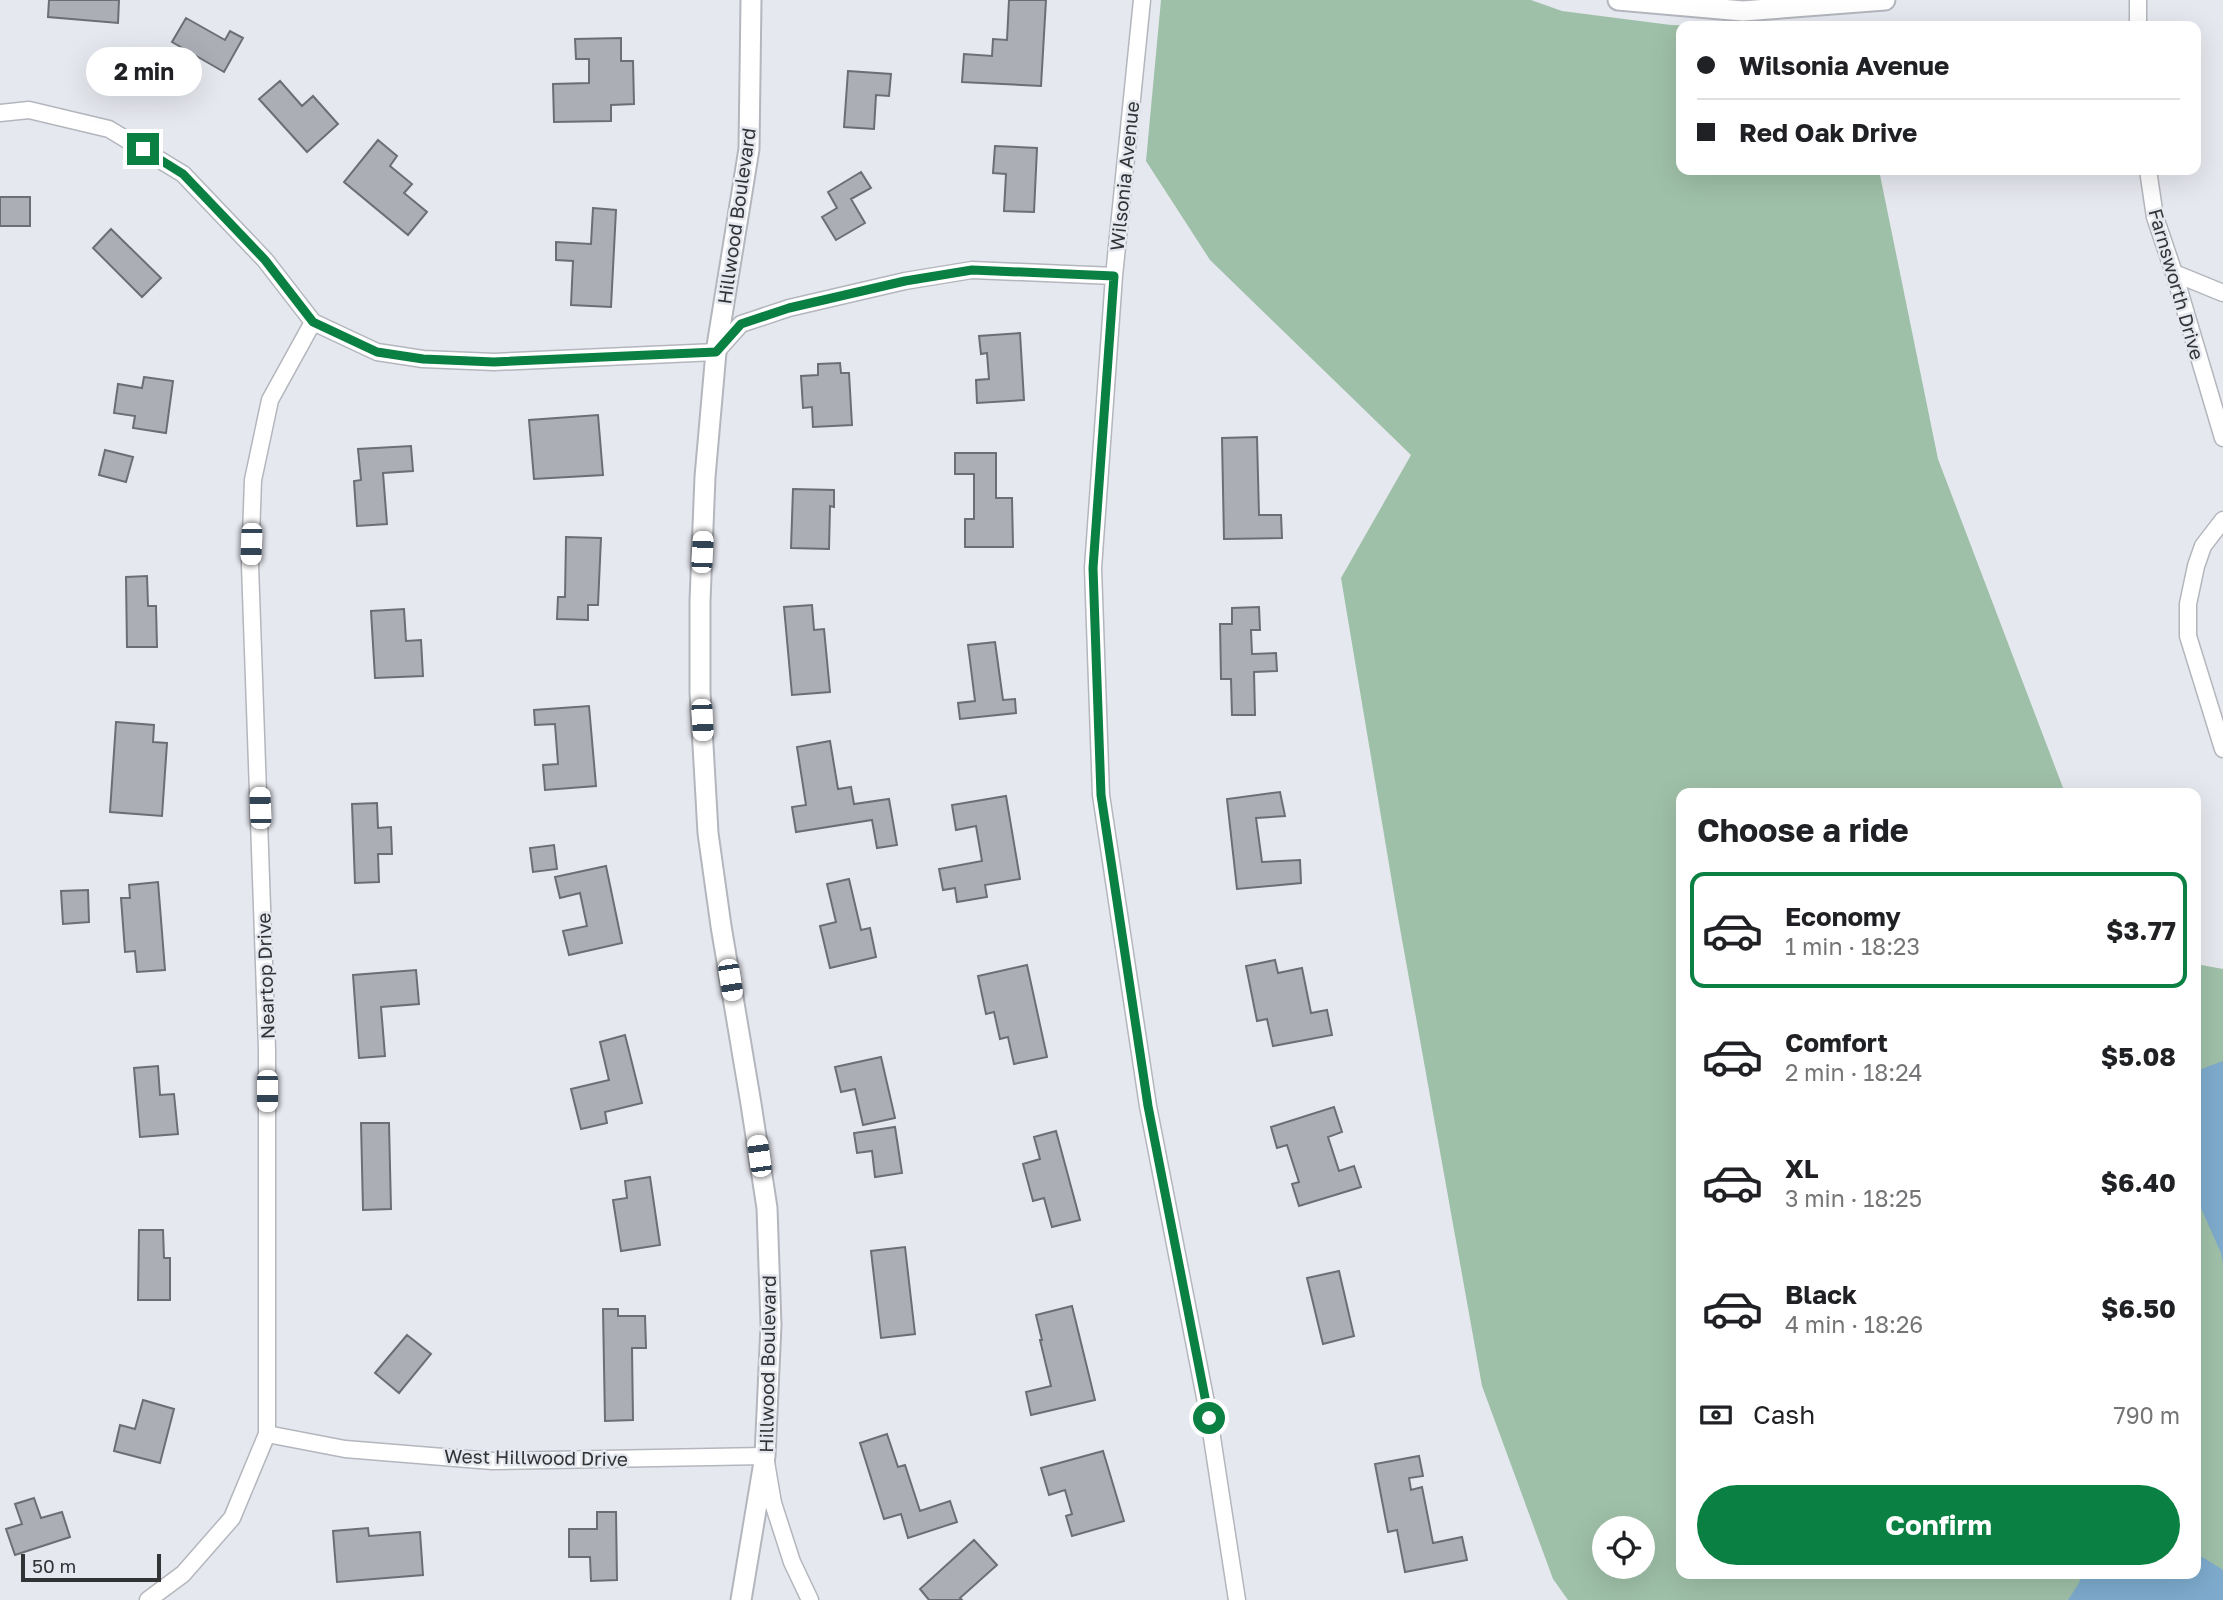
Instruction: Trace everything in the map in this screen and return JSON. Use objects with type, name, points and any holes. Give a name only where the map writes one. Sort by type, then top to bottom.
[{"type":"street","name":"Hillwood Boulevard","points":[[741,1600],[765,1456],[772,1325],[767,1208],[720,926],[709,843],[700,692],[700,601],[716,352],[748,149],[751,0]]},
{"type":"street","name":"Wilsonia Avenue","points":[[1142,0],[1114,276],[1093,568],[1101,795],[1148,1106],[1209,1418],[1237,1600]]},
{"type":"street","points":[[1618,0],[1743,11],[1885,0]]},
{"type":"street","points":[[2138,0],[2138,21]]},
{"type":"street","points":[[0,113],[29,110],[109,129],[183,174],[265,260],[313,322],[377,352],[423,359],[494,362],[716,352],[741,324],[789,308],[905,281],[972,270],[1114,276]]},
{"type":"street","name":"Farnsworth Drive","points":[[2149,175],[2155,217],[2223,438]]},
{"type":"street","points":[[2174,273],[2223,293]]},
{"type":"street","name":"Neartop Drive","points":[[148,1600],[183,1574],[232,1518],[267,1434],[267,1049],[250,565],[253,480],[270,400],[313,322]]},
{"type":"street","points":[[2223,520],[2203,546],[2196,566],[2188,604],[2188,636],[2223,749]]},
{"type":"street","name":"West Hillwood Drive","points":[[267,1434],[345,1449],[492,1461],[765,1456]]},
{"type":"street","points":[[765,1456],[773,1503],[792,1562],[810,1600]]},
{"type":"green space","points":[[1161,0],[1531,0],[1562,11],[1676,25],[1676,175],[1880,175],[1938,459],[2063,788],[1676,788],[1676,1579],[2201,1579],[2201,965],[2223,969],[2223,1600],[1568,1600],[1553,1579],[1482,1386],[1396,906],[1341,578],[1411,455],[1210,260],[1146,161]]},
{"type":"water","points":[[2223,1061],[2223,1264],[2221,1253],[2201,1208],[2201,1069]]},
{"type":"water","points":[[2201,1556],[2223,1570],[2223,1600],[2068,1600],[2080,1579],[2201,1579]]},
{"type":"building","points":[[49,0],[119,0],[118,23],[48,17]]},
{"type":"building","points":[[1009,0],[1046,0],[1041,86],[962,82],[964,54],[992,56],[993,39],[1007,40]]},
{"type":"building","points":[[186,18],[225,40],[230,31],[243,38],[224,72],[172,42]]},
{"type":"building","points":[[621,38],[621,61],[633,61],[634,104],[611,105],[611,121],[554,122],[553,84],[589,83],[589,59],[576,59],[575,39]]},
{"type":"building","points":[[848,71],[891,74],[889,96],[876,95],[874,129],[844,127]]},
{"type":"building","points":[[280,81],[302,106],[313,96],[338,124],[307,152],[259,99]]},
{"type":"building","points":[[378,140],[397,156],[390,166],[412,184],[404,193],[427,212],[408,235],[344,182]]},
{"type":"building","points":[[995,146],[1037,148],[1034,212],[1004,211],[1006,174],[993,173]]},
{"type":"building","points":[[861,172],[871,188],[851,199],[865,223],[836,240],[822,217],[837,208],[828,192]]},
{"type":"building","points":[[0,197],[30,197],[30,226],[0,226]]},
{"type":"building","points":[[593,208],[616,210],[611,307],[571,305],[573,261],[556,260],[556,242],[591,244]]},
{"type":"building","points":[[111,229],[161,278],[142,297],[93,248]]},
{"type":"building","points":[[1020,333],[1024,400],[977,403],[976,380],[989,379],[987,353],[981,354],[979,336]]},
{"type":"building","points":[[840,363],[841,373],[849,373],[852,425],[813,427],[812,407],[803,408],[801,376],[818,375],[818,364]]},
{"type":"building","points":[[144,377],[173,381],[166,433],[133,428],[135,416],[114,413],[118,384],[142,388]]},
{"type":"building","points":[[598,415],[603,475],[534,479],[529,420]]},
{"type":"building","points":[[1257,437],[1259,515],[1281,515],[1282,538],[1224,539],[1222,438]]},
{"type":"building","points":[[411,446],[413,471],[383,473],[387,524],[357,526],[354,481],[361,480],[358,449]]},
{"type":"building","points":[[105,450],[133,457],[126,482],[99,475]]},
{"type":"building","points":[[955,453],[996,453],[996,498],[1012,498],[1013,547],[965,547],[965,519],[974,519],[974,474],[955,474]]},
{"type":"building","points":[[793,489],[834,490],[834,507],[830,506],[829,549],[791,548]]},
{"type":"building","points":[[566,537],[601,538],[598,605],[588,605],[588,620],[557,619],[558,597],[565,597]]},
{"type":"building","points":[[147,576],[148,606],[156,606],[157,647],[127,647],[126,577]]},
{"type":"building","points":[[812,605],[814,630],[824,629],[830,692],[792,695],[784,607]]},
{"type":"building","points":[[1259,607],[1260,630],[1251,630],[1252,654],[1276,653],[1277,671],[1254,672],[1255,715],[1232,715],[1231,679],[1221,679],[1220,624],[1232,624],[1232,608]]},
{"type":"building","points":[[404,609],[406,641],[421,640],[423,676],[375,678],[371,611]]},
{"type":"building","points":[[995,642],[1003,700],[1015,699],[1016,713],[960,719],[958,703],[975,701],[968,645]]},
{"type":"building","points":[[589,706],[596,786],[545,790],[543,765],[558,764],[555,724],[535,725],[534,710]]},
{"type":"building","points":[[116,722],[154,725],[153,742],[167,743],[162,816],[110,812]]},
{"type":"building","points":[[830,741],[838,789],[851,787],[854,804],[889,799],[897,845],[877,848],[872,820],[796,832],[792,807],[806,805],[797,747]]},
{"type":"building","points":[[1280,792],[1285,816],[1256,818],[1262,862],[1300,860],[1301,883],[1237,889],[1227,799]]},
{"type":"building","points":[[1006,796],[1020,879],[985,885],[987,897],[957,902],[955,888],[943,890],[939,869],[982,861],[976,826],[956,830],[952,805]]},
{"type":"building","points":[[377,803],[378,828],[391,827],[392,854],[378,854],[379,882],[355,883],[352,804]]},
{"type":"building","points":[[554,845],[557,869],[533,872],[530,848]]},
{"type":"building","points":[[606,866],[622,943],[569,955],[563,931],[587,926],[580,893],[560,898],[555,877]]},
{"type":"building","points":[[849,879],[861,930],[870,928],[876,957],[830,968],[820,926],[836,922],[827,884]]},
{"type":"building","points":[[158,882],[165,970],[137,972],[135,951],[125,952],[121,898],[130,898],[129,885]]},
{"type":"building","points":[[88,890],[89,922],[63,924],[61,891]]},
{"type":"building","points":[[1275,960],[1278,973],[1302,968],[1311,1013],[1327,1010],[1332,1035],[1273,1046],[1267,1019],[1257,1021],[1246,966]]},
{"type":"building","points":[[1027,965],[1047,1057],[1014,1064],[1008,1037],[1000,1039],[994,1012],[986,1014],[978,976]]},
{"type":"building","points":[[416,970],[419,1004],[381,1007],[385,1056],[359,1058],[353,975]]},
{"type":"building","points":[[625,1035],[642,1103],[605,1112],[607,1123],[581,1129],[571,1089],[609,1080],[600,1042]]},
{"type":"building","points":[[881,1057],[895,1118],[863,1125],[855,1089],[841,1092],[835,1067]]},
{"type":"building","points":[[158,1066],[160,1095],[174,1094],[178,1134],[140,1137],[134,1068]]},
{"type":"building","points":[[1334,1107],[1342,1132],[1328,1137],[1339,1171],[1354,1166],[1361,1187],[1299,1206],[1292,1184],[1299,1182],[1287,1145],[1277,1148],[1271,1127]]},
{"type":"building","points":[[361,1123],[389,1123],[391,1209],[363,1210]]},
{"type":"building","points":[[895,1127],[902,1173],[875,1177],[872,1151],[857,1153],[854,1133]]},
{"type":"building","points":[[1056,1131],[1080,1220],[1052,1227],[1044,1198],[1033,1201],[1023,1164],[1040,1159],[1034,1137]]},
{"type":"building","points":[[650,1177],[660,1245],[621,1251],[613,1200],[627,1198],[625,1181]]},
{"type":"building","points":[[139,1230],[163,1230],[164,1258],[170,1258],[170,1300],[138,1300]]},
{"type":"building","points":[[905,1247],[915,1334],[881,1338],[871,1251]]},
{"type":"building","points":[[1339,1271],[1354,1336],[1323,1344],[1307,1278]]},
{"type":"building","points":[[1072,1306],[1095,1400],[1031,1415],[1026,1392],[1051,1386],[1036,1315]]},
{"type":"building","points":[[603,1309],[618,1309],[618,1316],[645,1316],[646,1348],[632,1348],[633,1420],[605,1421]]},
{"type":"building","points":[[407,1335],[431,1354],[399,1393],[375,1373]]},
{"type":"building","points":[[143,1400],[174,1409],[160,1463],[114,1451],[120,1425],[135,1429]]},
{"type":"building","points":[[887,1434],[898,1467],[905,1465],[920,1511],[950,1501],[957,1522],[908,1538],[901,1514],[884,1519],[860,1443]]},
{"type":"building","points":[[1103,1451],[1124,1521],[1072,1536],[1066,1516],[1072,1514],[1065,1490],[1049,1495],[1041,1468]]},
{"type":"building","points":[[1419,1456],[1423,1476],[1409,1478],[1411,1490],[1422,1487],[1433,1543],[1462,1537],[1467,1560],[1405,1572],[1397,1530],[1388,1532],[1375,1464]]},
{"type":"building","points":[[34,1498],[41,1518],[62,1512],[70,1537],[15,1555],[6,1529],[22,1524],[15,1504]]},
{"type":"building","points":[[597,1512],[616,1512],[617,1580],[591,1581],[590,1557],[569,1557],[569,1529],[597,1529]]},
{"type":"building","points":[[368,1528],[369,1536],[420,1532],[423,1575],[337,1582],[333,1531]]},
{"type":"building","points":[[974,1540],[997,1565],[960,1598],[962,1600],[929,1600],[920,1589]]},
{"type":"route","points":[[143,149],[183,174],[265,260],[313,322],[377,352],[423,359],[494,362],[716,352],[741,324],[789,308],[905,281],[972,270],[1114,276],[1093,568],[1101,795],[1148,1106],[1209,1418]]}]
